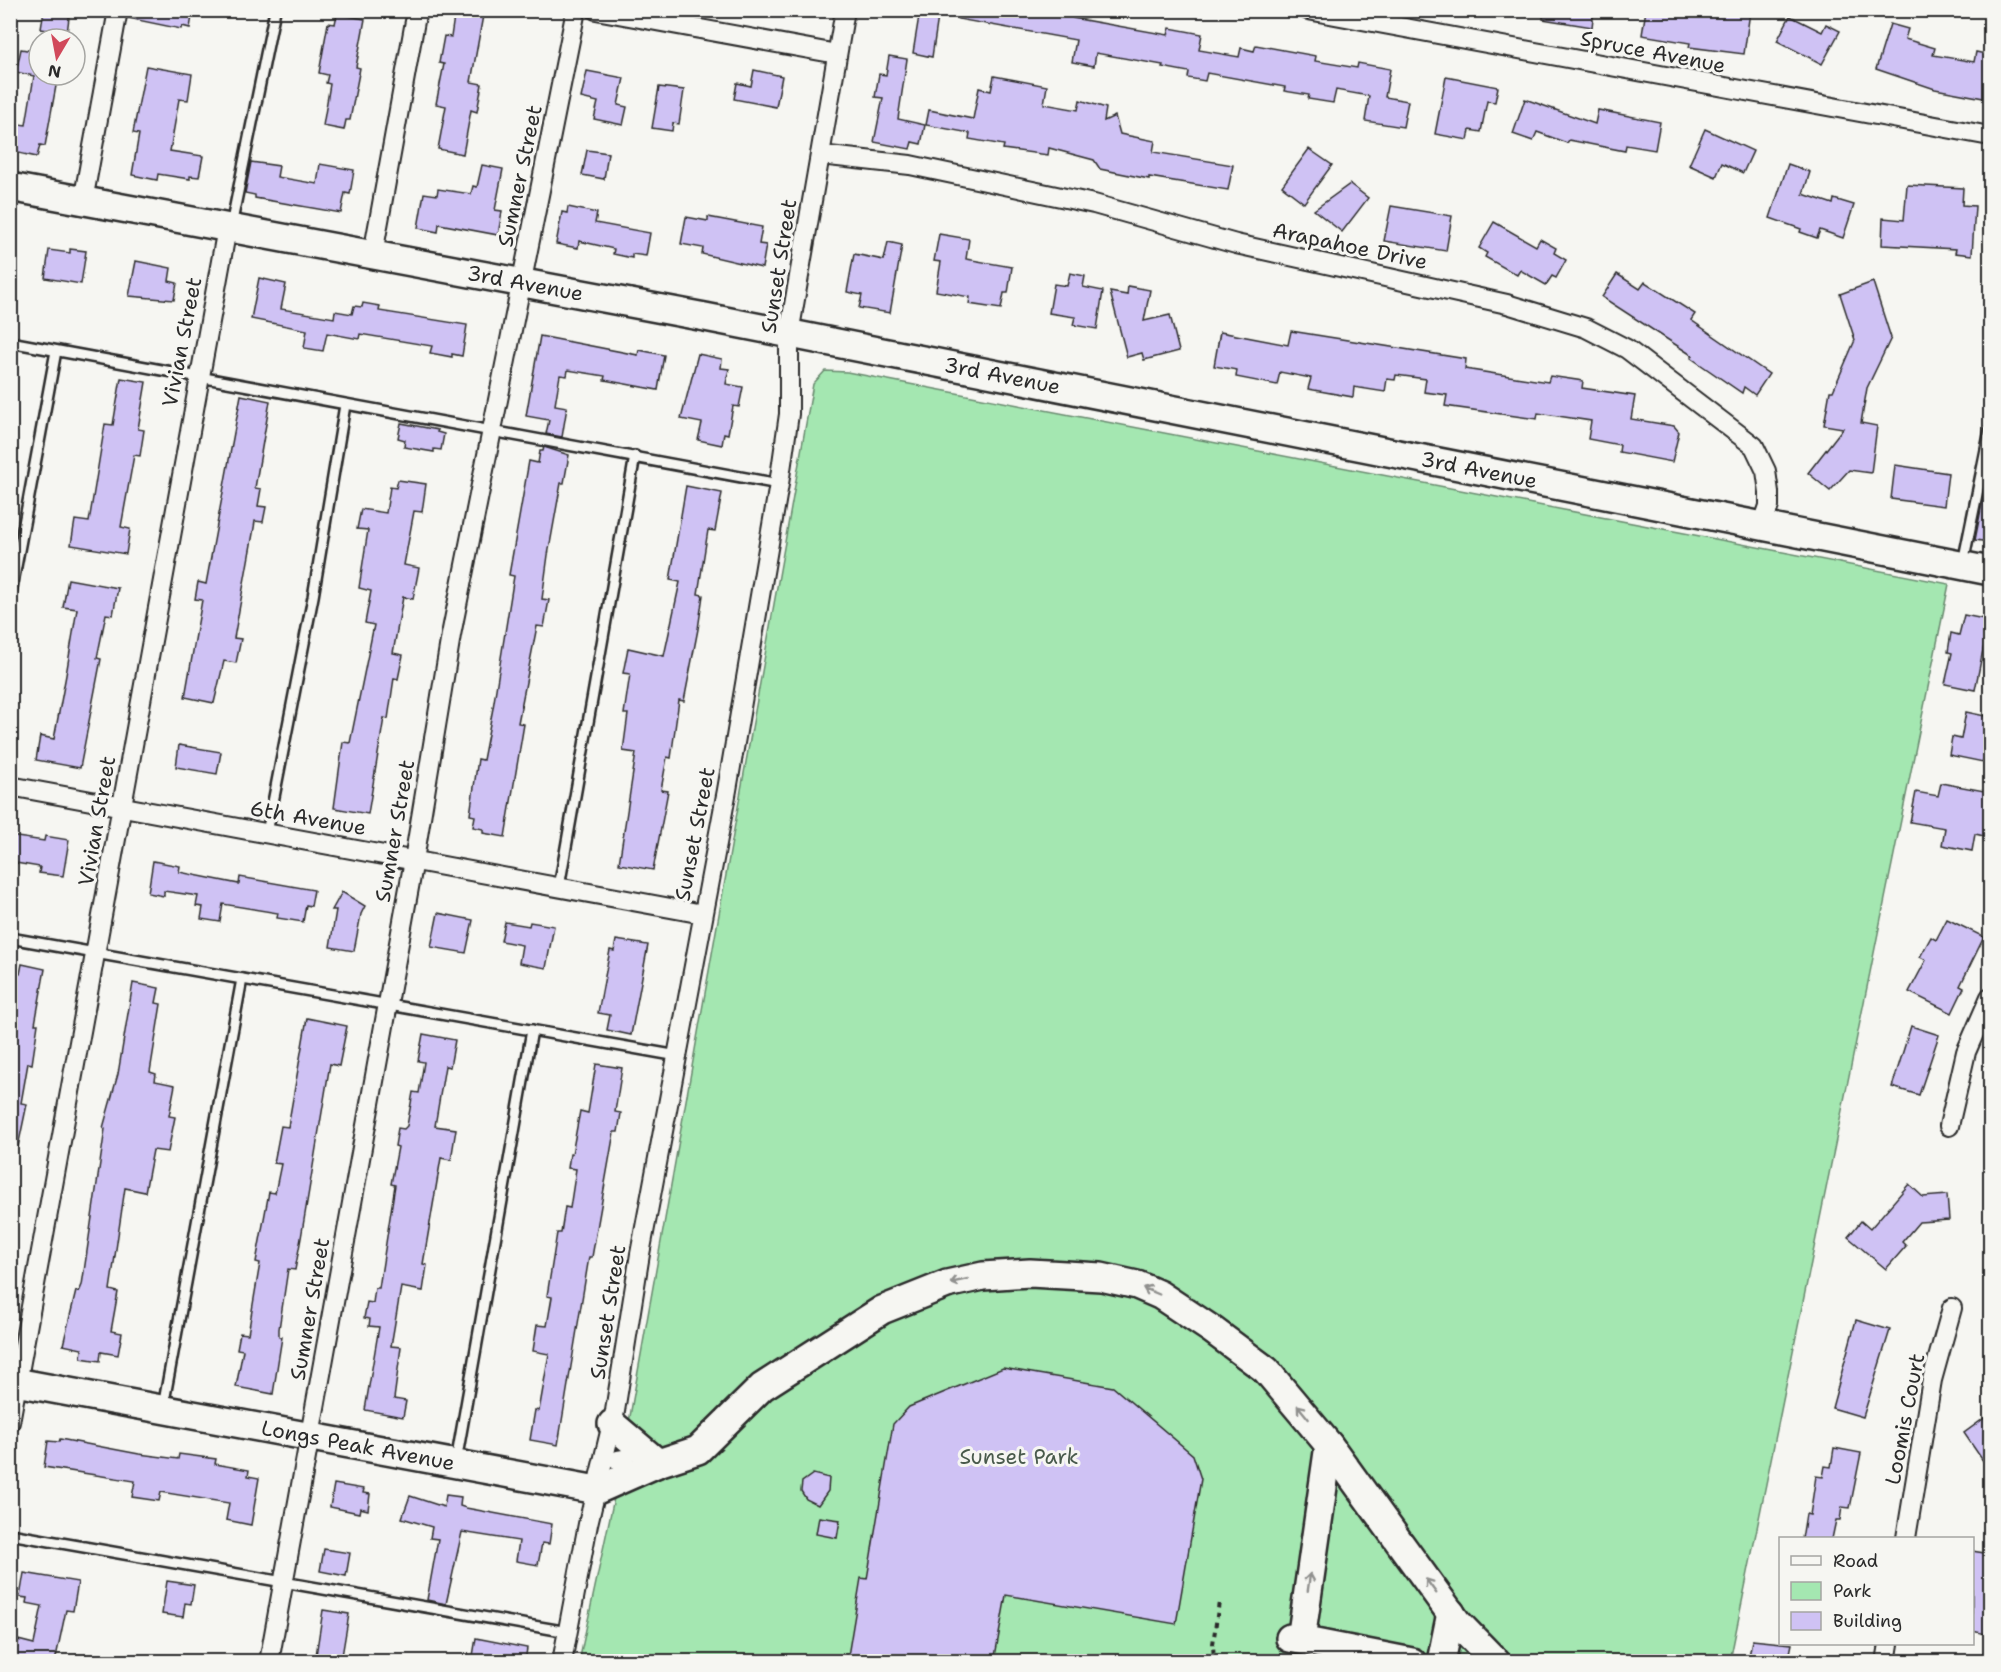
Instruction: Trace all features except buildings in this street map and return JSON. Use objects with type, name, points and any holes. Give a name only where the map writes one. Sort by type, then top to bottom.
[{"type":"street","points":[[83,201],[118,10]]},
{"type":"street","points":[[373,254],[417,10]]},
{"type":"street","name":"Sumner Street","points":[[269,1662],[414,860],[451,635],[576,10]]},
{"type":"street","points":[[596,10],[837,54]]},
{"type":"street","name":"Sunset Street","points":[[562,1662],[612,1424],[779,484],[789,414],[789,334],[845,10]]},
{"type":"street","name":"Spruce Avenue","points":[[1308,10],[1990,136]]},
{"type":"street","name":"Arapahoe Drive","points":[[820,154],[910,165],[1094,204],[1236,244],[1507,304],[1586,328],[1627,349],[1754,446],[1766,471],[1769,492],[1769,506],[1762,526]]},
{"type":"street","name":"3rd Avenue","points":[[10,187],[521,282],[1990,571]]},
{"type":"street","name":"Vivian Street","points":[[10,1422],[14,1382],[170,550],[198,378],[229,228]]},
{"type":"street","name":"6th Avenue","points":[[10,786],[703,914]]},
{"type":"street","points":[[1950,1126],[1966,1052],[1990,997]]},
{"type":"street","points":[[597,1490],[658,1463],[698,1450],[762,1387],[882,1310],[958,1281],[998,1274],[1030,1273],[1101,1277],[1137,1286],[1168,1299],[1256,1361],[1294,1401],[1329,1445],[1472,1640],[1496,1662]]},
{"type":"street","name":"Loomis Court","points":[[1906,1537],[1932,1380],[1952,1308]]},
{"type":"street","name":"Longs Peak Avenue","points":[[14,1382],[597,1490]]},
{"type":"street","points":[[612,1424],[658,1463]]},
{"type":"street","points":[[1329,1445],[1295,1639],[1412,1662]]},
{"type":"street","points":[[1441,1662],[1451,1613]]},
{"type":"street","points":[[1886,1662],[1889,1645]]},
{"type":"lane","points":[[229,228],[275,10]]},
{"type":"lane","points":[[10,342],[779,484]]},
{"type":"lane","points":[[10,599],[56,351]]},
{"type":"lane","points":[[267,833],[313,597],[345,405]]},
{"type":"lane","points":[[1963,566],[1990,430]]},
{"type":"lane","points":[[559,887],[635,456]]},
{"type":"lane","points":[[10,938],[678,1056]]},
{"type":"lane","points":[[163,1409],[242,979]]},
{"type":"lane","points":[[456,1464],[532,1030]]},
{"type":"lane","points":[[10,1534],[568,1632]]},
{"type":"path","points":[[1214,1662],[1213,1644],[1219,1602]]},
{"type":"green space","name":"Sunset Park","points":[[825,371],[847,372],[1949,584],[1730,1661],[579,1662],[623,1456],[813,384]]}]
